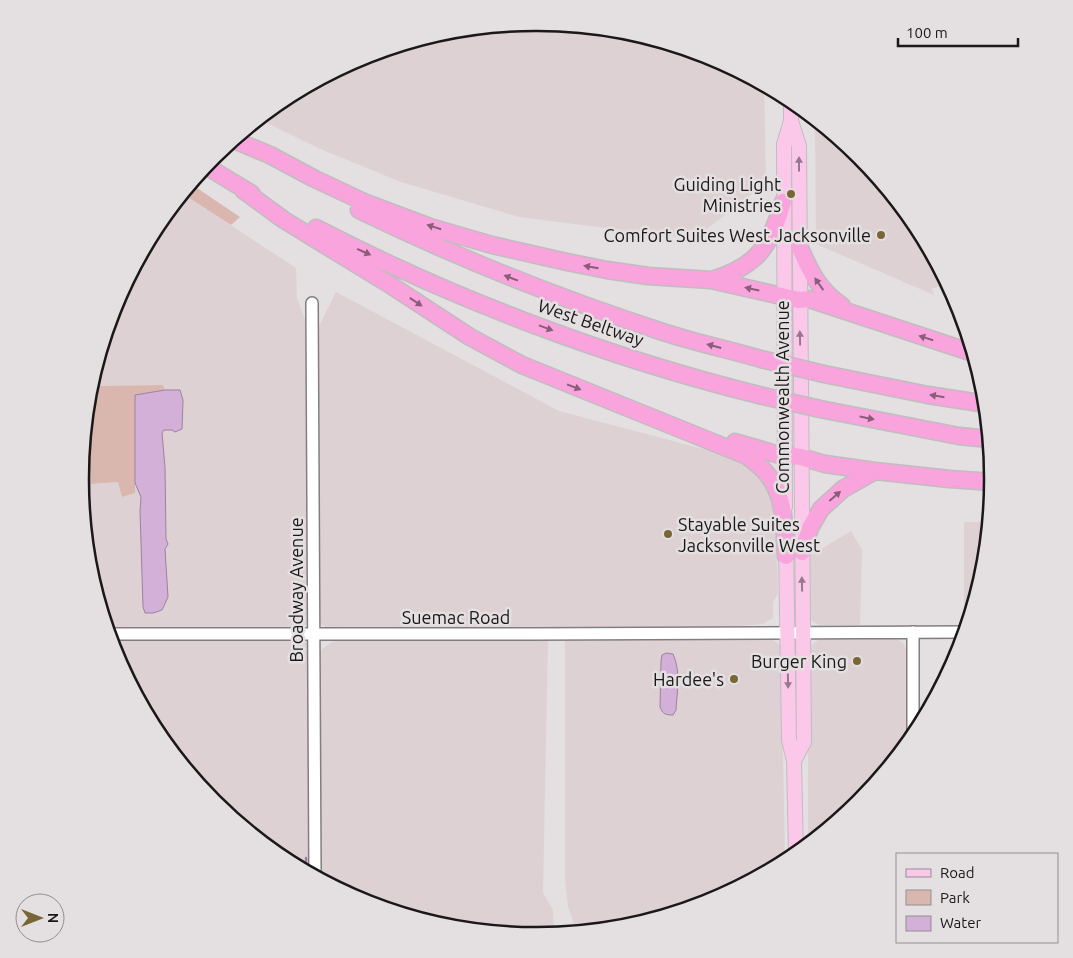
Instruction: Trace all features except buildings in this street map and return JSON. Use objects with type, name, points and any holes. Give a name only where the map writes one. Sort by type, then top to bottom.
[{"type":"highway","points":[[240,143],[270,155],[366,203],[448,232],[510,249],[583,265],[648,276],[710,280],[792,298],[809,299],[965,350]]},
{"type":"highway","name":"West Beltway","points":[[239,144],[344,203],[404,232],[494,272],[564,298],[667,333],[762,359],[824,374],[928,395],[977,403]]},
{"type":"highway","name":"West Beltway","points":[[213,170],[243,190],[350,246],[492,308],[608,350],[760,395],[820,409],[959,436],[982,438]]},
{"type":"highway","points":[[243,190],[284,220],[392,286],[470,337],[522,365],[747,456],[767,474],[775,486],[794,554]]},
{"type":"highway","points":[[710,280],[732,274],[752,261],[776,228],[783,202]]},
{"type":"highway","points":[[799,246],[810,269],[827,295],[849,312]]},
{"type":"highway","points":[[626,407],[761,450],[825,464],[875,471],[984,481]]},
{"type":"highway","points":[[794,554],[821,509],[842,489],[875,471]]},
{"type":"main road","name":"Commonwealth Avenue","points":[[792,112],[792,121],[799,146],[799,246],[792,298]]},
{"type":"main road","name":"Commonwealth Avenue","points":[[792,121],[784,144],[783,202],[792,298],[794,554],[802,633],[804,742],[794,761]]},
{"type":"main road","name":"Commonwealth Avenue","points":[[794,554],[787,632],[789,740],[794,761],[796,843]]},
{"type":"street","name":"Broadway Avenue","points":[[312,303],[315,868]]},
{"type":"street","points":[[913,632],[913,721]]},
{"type":"street","name":"Suemac Road","points":[[117,634],[957,632]]},
{"type":"shaded area","points":[[536,31],[566,32],[624,40],[680,55],[708,65],[735,77],[764,94],[766,183],[694,239],[519,217],[401,182],[318,148],[266,122],[313,91],[365,65],[421,47],[478,35]]},
{"type":"shaded area","points":[[815,129],[853,162],[892,206],[909,230],[941,287],[932,288],[934,295],[816,244]]},
{"type":"shaded area","points":[[188,197],[296,268],[297,299],[308,327],[309,618],[305,626],[300,630],[116,630],[97,566],[90,508],[91,484],[119,482],[122,497],[135,493],[135,483],[141,498],[140,511],[142,520],[167,596],[165,467],[162,432],[164,430],[182,429],[183,400],[180,390],[165,390],[163,385],[98,386],[113,335],[135,281],[164,230]]},
{"type":"shaded area","points":[[336,292],[559,411],[715,452],[735,455],[753,465],[770,495],[775,512],[778,594],[773,602],[773,618],[763,624],[726,627],[332,630],[322,625],[319,618],[318,328]]},
{"type":"shaded area","points":[[964,522],[982,522],[976,566],[964,611]]},
{"type":"shaded area","points":[[851,531],[862,550],[860,625],[819,625],[812,621],[807,613],[808,557]]},
{"type":"shaded area","points":[[548,638],[543,893],[553,910],[554,926],[507,926],[449,918],[393,903],[365,893],[319,870],[318,659],[322,649],[332,642],[346,639]]},
{"type":"shaded area","points":[[565,638],[773,640],[781,646],[785,851],[735,881],[680,903],[624,918],[575,925],[568,906],[565,879]]},
{"type":"shaded area","points":[[896,638],[904,644],[907,652],[908,730],[892,752],[853,796],[808,835],[808,656],[809,647],[818,640]]},
{"type":"shaded area","points":[[119,639],[301,639],[307,643],[310,650],[311,866],[241,816],[220,796],[181,752],[149,703],[135,677]]},
{"type":"green space","points":[[197,188],[240,217],[231,225],[188,197]]},
{"type":"green space","points":[[163,385],[165,390],[135,395],[135,493],[122,497],[118,482],[91,484],[90,497],[90,450],[98,386]]},
{"type":"water","points":[[165,390],[180,390],[183,400],[182,429],[175,432],[164,430],[162,433],[165,467],[166,539],[168,544],[165,549],[168,597],[162,610],[145,613],[143,607],[141,497],[135,483],[135,395]]},
{"type":"water","points":[[666,653],[673,654],[677,667],[676,710],[673,715],[665,714],[660,707],[661,661],[662,655]]},
{"type":"waterway","points":[[306,858],[306,863]]},
{"type":"place","name":"Guiding Light Ministries","points":[[791,194]]},
{"type":"place","name":"Comfort Suites West Jacksonville","points":[[881,235]]},
{"type":"place","name":"Stayable Suites Jacksonville West","points":[[668,534]]},
{"type":"place","name":"Burger King","points":[[857,661]]},
{"type":"place","name":"Hardee's","points":[[734,679]]}]
